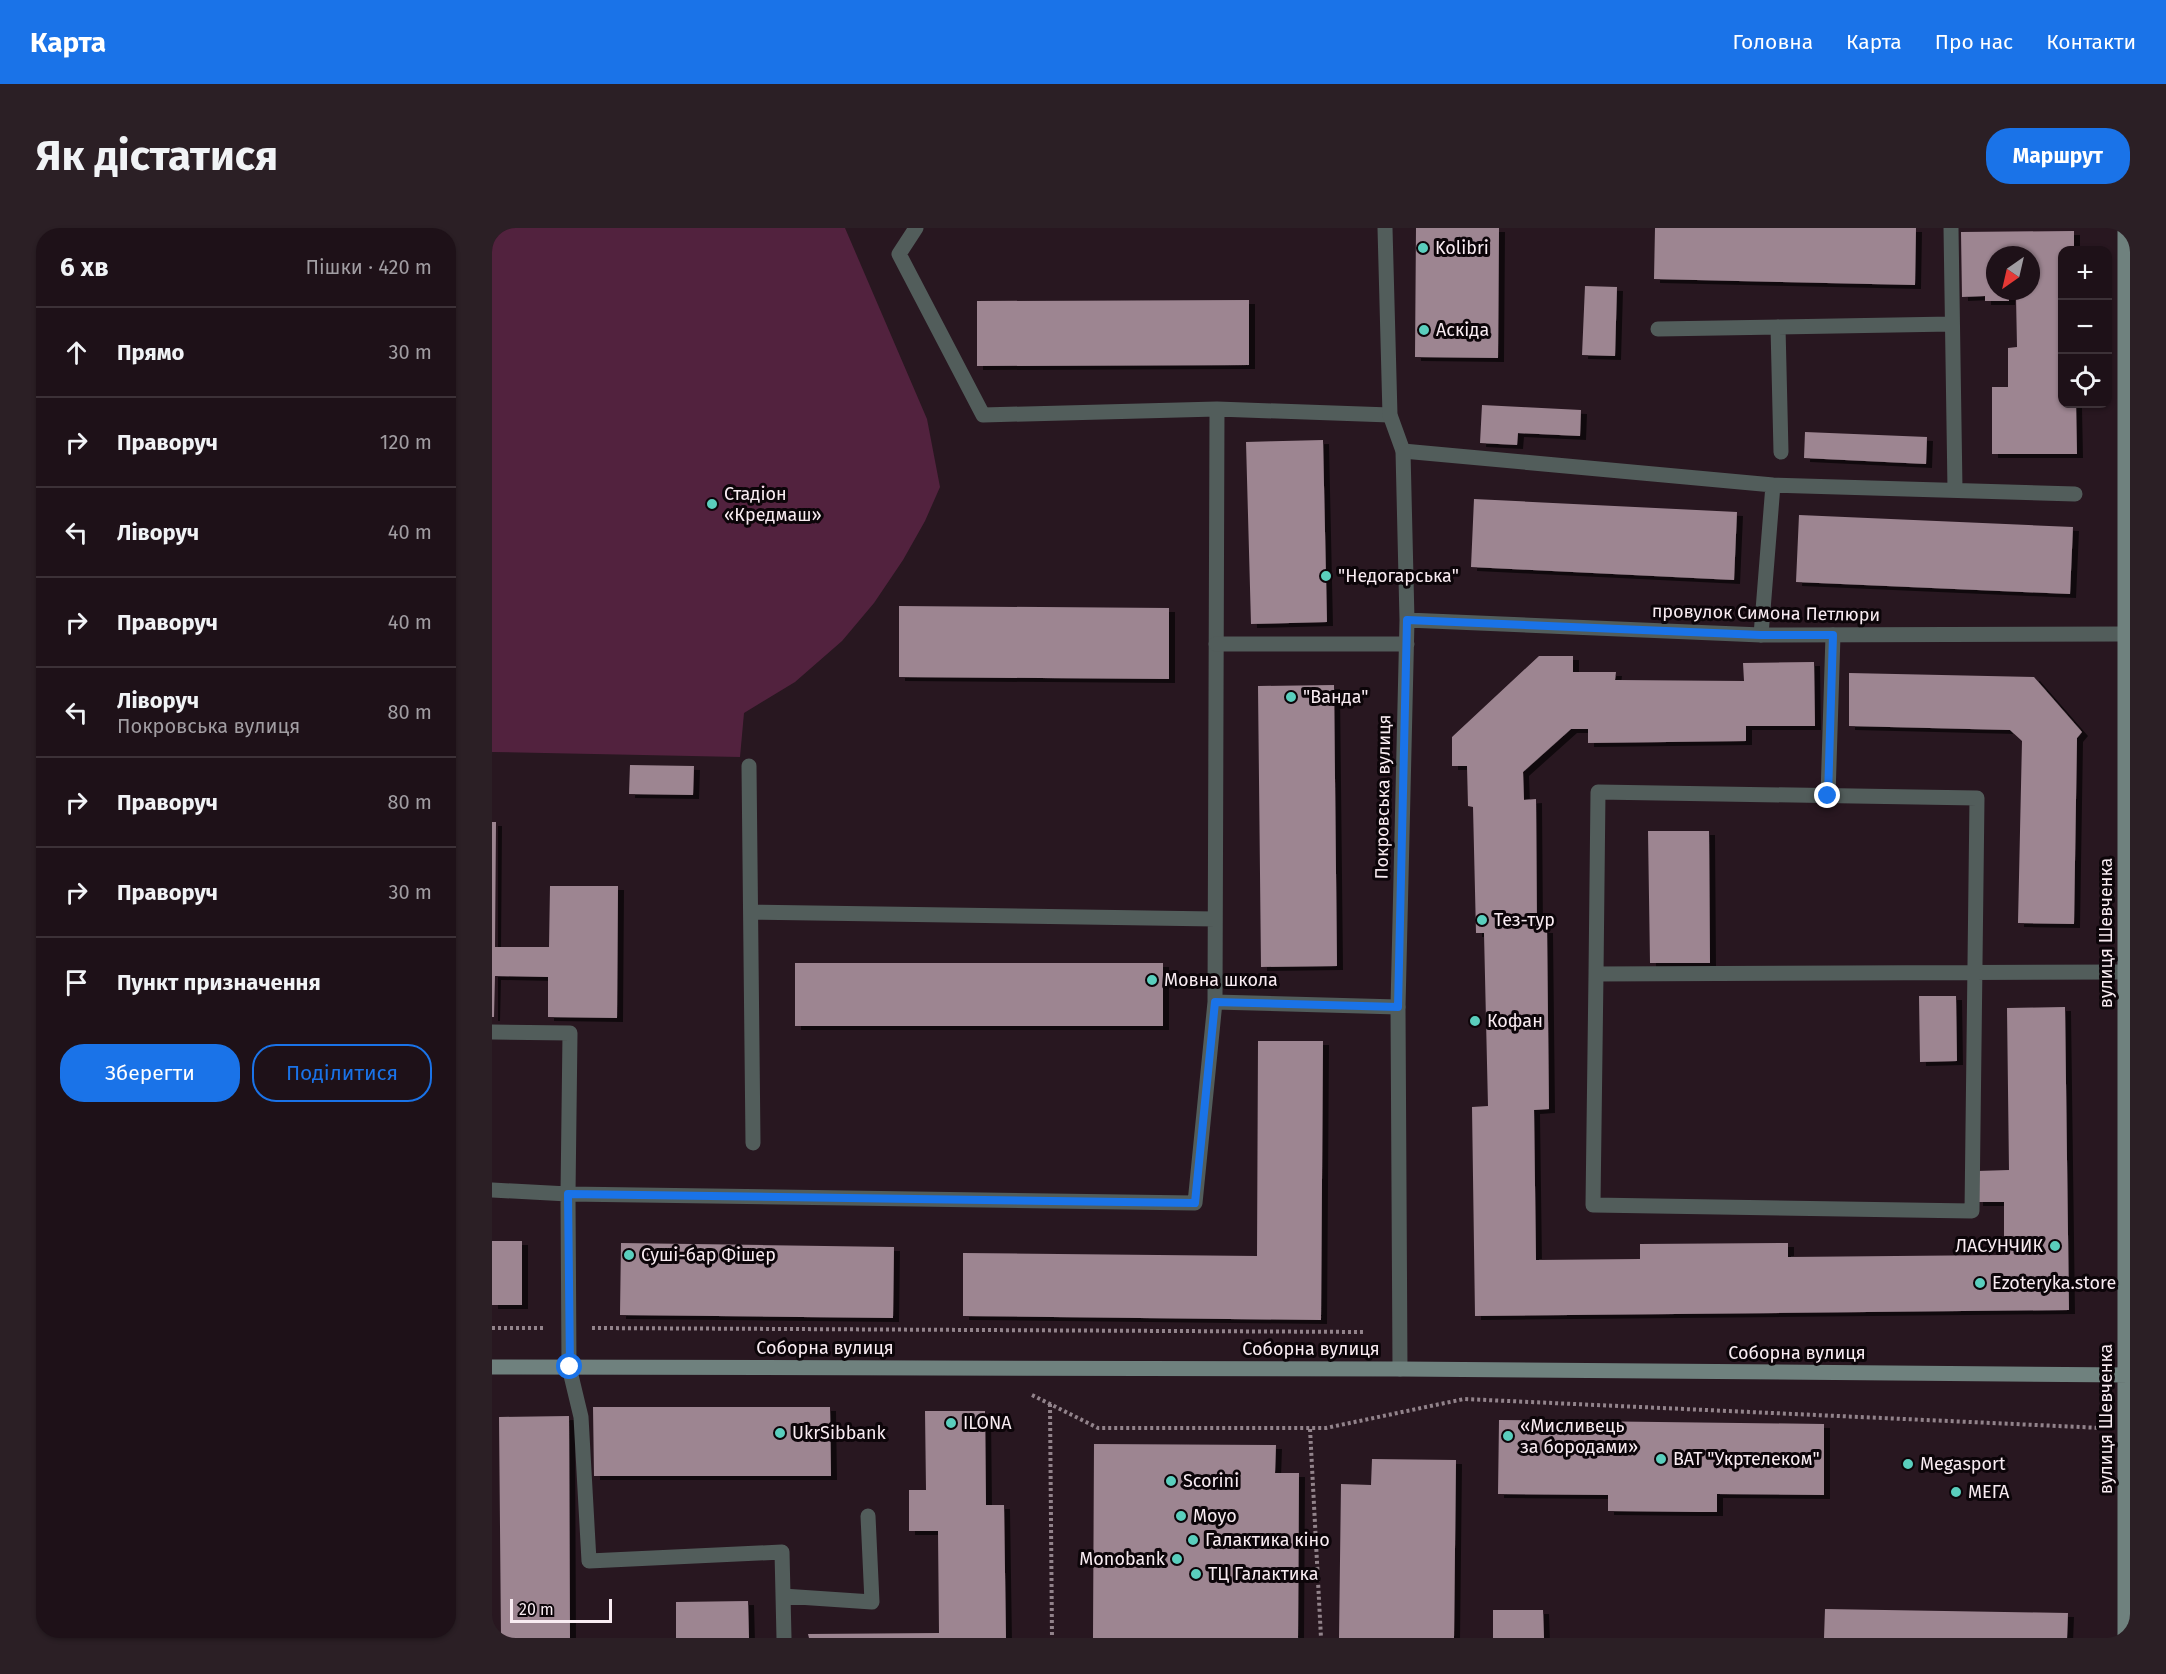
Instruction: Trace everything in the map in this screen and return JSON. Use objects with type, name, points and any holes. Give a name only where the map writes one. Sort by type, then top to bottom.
[{"type":"street","points":[[916,228],[899,254],[983,415],[1217,409],[1390,415]]},
{"type":"street","name":"Покровська вулиця","points":[[1385,228],[1390,415],[1403,451],[1407,620],[1398,1007],[1400,1369]]},
{"type":"street","points":[[1951,228],[1954,489]]},
{"type":"street","name":"вулиця Шевченка","points":[[2125,1638],[2128,1374],[2125,972],[2128,802],[2125,634],[2126,228]]},
{"type":"street","points":[[1658,329],[1952,324]]},
{"type":"street","points":[[1779,327],[1781,452]]},
{"type":"street","points":[[492,1190],[568,1194],[1195,1203],[1215,1002],[1217,409]]},
{"type":"street","points":[[1403,451],[1773,485],[2075,494]]},
{"type":"street","points":[[1761,635],[1773,485]]},
{"type":"street","name":"провулок Симона Петлюри","points":[[1407,620],[1761,635],[2125,634]]},
{"type":"street","points":[[1828,796],[1833,635]]},
{"type":"street","points":[[1216,644],[1407,644]]},
{"type":"street","points":[[749,766],[753,1143]]},
{"type":"street","points":[[1598,792],[1977,798],[1974,973],[1972,1211],[1593,1205],[1598,792]]},
{"type":"street","points":[[750,912],[1215,919]]},
{"type":"street","points":[[1596,974],[2125,972]]},
{"type":"street","points":[[1215,1002],[1398,1007]]},
{"type":"street","points":[[492,1032],[570,1033],[568,1194],[570,1367],[581,1417],[589,1561],[782,1552],[784,1638]]},
{"type":"street","name":"Соборна вулиця","points":[[492,1367],[1400,1369],[2128,1374]]},
{"type":"street","points":[[783,1596],[872,1602],[868,1516]]},
{"type":"path","points":[[492,1328],[1365,1332]]},
{"type":"path","points":[[1027,1392],[1098,1428],[1326,1428],[1464,1398],[2126,1429]]},
{"type":"path","points":[[1050,1404],[1052,1638]]},
{"type":"path","points":[[1310,1429],[1321,1638]]},
{"type":"shaded area","name":"Стадіон «Кредмаш»","points":[[492,228],[845,228],[927,419],[940,487],[925,521],[903,560],[874,603],[842,641],[795,682],[744,713],[740,757],[492,752]]},
{"type":"building","points":[[1416,228],[1499,228],[1498,358],[1415,357]]},
{"type":"building","points":[[1655,228],[1916,228],[1915,285],[1654,279]]},
{"type":"building","points":[[2074,231],[2074,246],[2058,246],[2058,408],[2076,408],[2077,454],[1992,454],[1992,387],[2008,387],[2008,348],[2017,347],[2016,300],[2040,300],[2040,246],[1986,246],[1986,300],[2009,301],[1985,301],[1985,296],[1962,297],[1961,232]]},
{"type":"building","points":[[1585,286],[1617,287],[1615,356],[1582,355]]},
{"type":"building","points":[[1249,300],[1249,365],[977,366],[977,301]]},
{"type":"building","points":[[1482,405],[1581,410],[1580,436],[1518,433],[1517,445],[1480,443]]},
{"type":"building","points":[[1805,432],[1927,437],[1926,464],[1804,458]]},
{"type":"building","points":[[1323,440],[1327,622],[1251,624],[1246,442]]},
{"type":"building","points":[[1474,499],[1737,512],[1734,580],[1471,567]]},
{"type":"building","points":[[1799,515],[2073,527],[2070,594],[1796,582]]},
{"type":"building","points":[[899,606],[1169,608],[1169,679],[899,677]]},
{"type":"building","points":[[1539,656],[1573,656],[1573,672],[1616,672],[1615,680],[1744,681],[1743,663],[1814,662],[1815,726],[1746,726],[1746,741],[1588,743],[1588,729],[1571,729],[1523,772],[1524,800],[1536,799],[1537,929],[1547,929],[1549,1109],[1534,1110],[1536,1260],[1640,1259],[1640,1244],[1788,1243],[1788,1257],[2004,1255],[2004,1202],[1977,1202],[1977,1171],[2009,1170],[2007,1008],[2065,1007],[2069,1310],[1475,1316],[1472,1107],[1488,1106],[1484,933],[1476,933],[1473,807],[1468,806],[1467,766],[1452,766],[1452,737]]},
{"type":"building","points":[[1849,673],[2034,677],[2082,732],[2077,738],[2074,924],[2018,923],[2022,741],[2010,730],[1849,726]]},
{"type":"building","points":[[1334,685],[1337,966],[1261,967],[1258,686]]},
{"type":"building","points":[[630,765],[694,766],[693,795],[629,794]]},
{"type":"building","points":[[492,822],[496,822],[495,947],[549,947],[550,886],[618,886],[617,1018],[548,1017],[548,977],[495,976],[494,1017],[492,1017]]},
{"type":"building","points":[[1648,831],[1709,831],[1710,963],[1650,963]]},
{"type":"building","points":[[795,963],[1163,963],[1163,1026],[795,1026]]},
{"type":"building","points":[[1919,996],[1956,996],[1957,1061],[1920,1062]]},
{"type":"building","points":[[1258,1041],[1323,1041],[1321,1320],[963,1316],[963,1253],[1257,1256]]},
{"type":"building","points":[[492,1241],[522,1241],[522,1305],[492,1305]]},
{"type":"building","points":[[621,1243],[894,1247],[893,1318],[620,1315]]},
{"type":"building","points":[[593,1407],[830,1407],[831,1476],[594,1476]]},
{"type":"building","points":[[925,1411],[985,1411],[986,1505],[1004,1505],[1006,1638],[809,1638],[808,1634],[939,1633],[938,1531],[909,1531],[909,1490],[926,1490]]},
{"type":"building","points":[[569,1416],[570,1638],[501,1638],[499,1417]]},
{"type":"building","name":"ВАТ \"Укртелеком\"","points":[[1499,1420],[1824,1424],[1824,1495],[1717,1494],[1717,1512],[1698,1512],[1608,1511],[1608,1495],[1498,1494]]},
{"type":"building","name":"ТЦ Галактика","points":[[1094,1444],[1276,1445],[1275,1473],[1299,1473],[1298,1638],[1093,1638]]},
{"type":"building","points":[[1372,1459],[1456,1460],[1454,1638],[1339,1638],[1341,1484],[1371,1485]]},
{"type":"building","points":[[748,1601],[749,1638],[676,1638],[676,1602]]},
{"type":"building","points":[[1825,1609],[2068,1613],[2067,1638],[1824,1638]]},
{"type":"building","points":[[1493,1610],[1543,1610],[1544,1638],[1493,1638]]},
{"type":"place","name":"Kolibri","points":[[1423,248]]},
{"type":"place","name":"Аскіда","points":[[1424,330]]},
{"type":"place","name":"Стадіон «Кредмаш»","points":[[712,504]]},
{"type":"place","name":"\"Недогарська\"","points":[[1326,576]]},
{"type":"place","name":"\"Ванда\"","points":[[1291,697]]},
{"type":"place","name":"Тез-тур","points":[[1482,920]]},
{"type":"place","name":"Мовна школа","points":[[1152,980]]},
{"type":"place","name":"Кофан","points":[[1475,1021]]},
{"type":"place","name":"ЛАСУНЧИК","points":[[2055,1246]]},
{"type":"place","name":"Суші-бар Фішер","points":[[629,1255]]},
{"type":"place","name":"Ezoteryka.store","points":[[1980,1283]]},
{"type":"place","name":"ILONA","points":[[951,1423]]},
{"type":"place","name":"UkrSibbank","points":[[780,1433]]},
{"type":"place","name":"«Мисливець за бородами»","points":[[1508,1436]]},
{"type":"place","name":"ВАТ \"Укртелеком\"","points":[[1661,1459]]},
{"type":"place","name":"Megasport","points":[[1908,1464]]},
{"type":"place","name":"Scorini","points":[[1171,1481]]},
{"type":"place","name":"МЕГА","points":[[1956,1492]]},
{"type":"place","name":"Moyo","points":[[1181,1516]]},
{"type":"place","name":"Галактика кіно","points":[[1193,1540]]},
{"type":"place","name":"Monobank","points":[[1177,1559]]},
{"type":"place","name":"ТЦ Галактика","points":[[1196,1574]]},
{"type":"route","points":[[570,1367],[568,1194],[1195,1203],[1215,1002],[1398,1007],[1407,620],[1761,635],[1833,635],[1828,796]]}]
